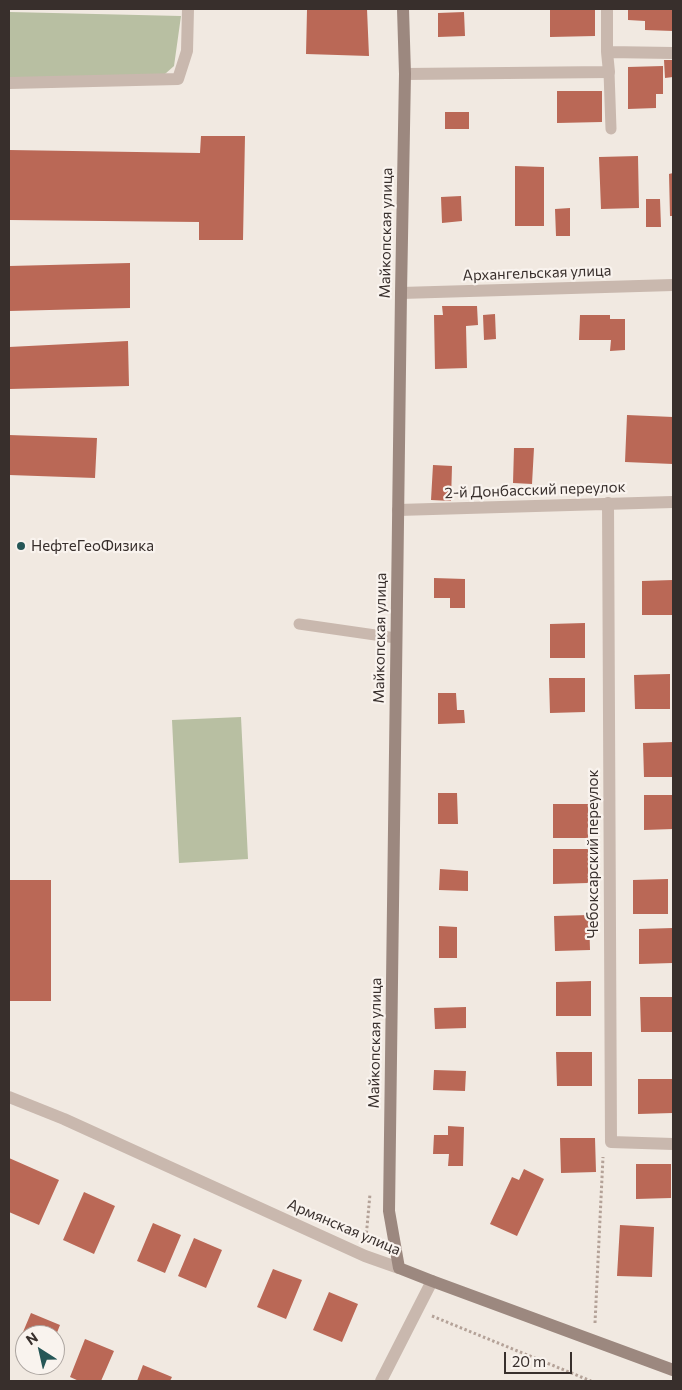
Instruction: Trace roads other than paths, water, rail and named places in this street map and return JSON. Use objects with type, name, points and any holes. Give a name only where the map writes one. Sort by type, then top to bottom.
[{"type":"street","points":[[9,83],[178,79],[186,51],[188,9]]},
{"type":"street","name":"Майкопская улица","points":[[399,1268],[389,1211],[405,74],[403,9]]},
{"type":"street","points":[[405,74],[609,72],[607,52],[608,9]]},
{"type":"street","points":[[607,52],[673,53]]},
{"type":"street","name":"Архангельская улица","points":[[401,293],[673,285]]},
{"type":"street","name":"2-й Донбасский переулок","points":[[398,510],[673,502]]},
{"type":"street","name":"Чебоксарский переулок","points":[[608,503],[611,1142],[673,1144]]},
{"type":"street","name":"Армянская улица","points":[[9,1097],[64,1119],[365,1256],[673,1370]]},
{"type":"street","points":[[381,1381],[432,1281]]},
{"type":"lane","points":[[609,72],[611,129]]},
{"type":"lane","points":[[299,624],[396,638]]},
{"type":"place","name":"НефтеГеоФизика","points":[[21,546]]}]
